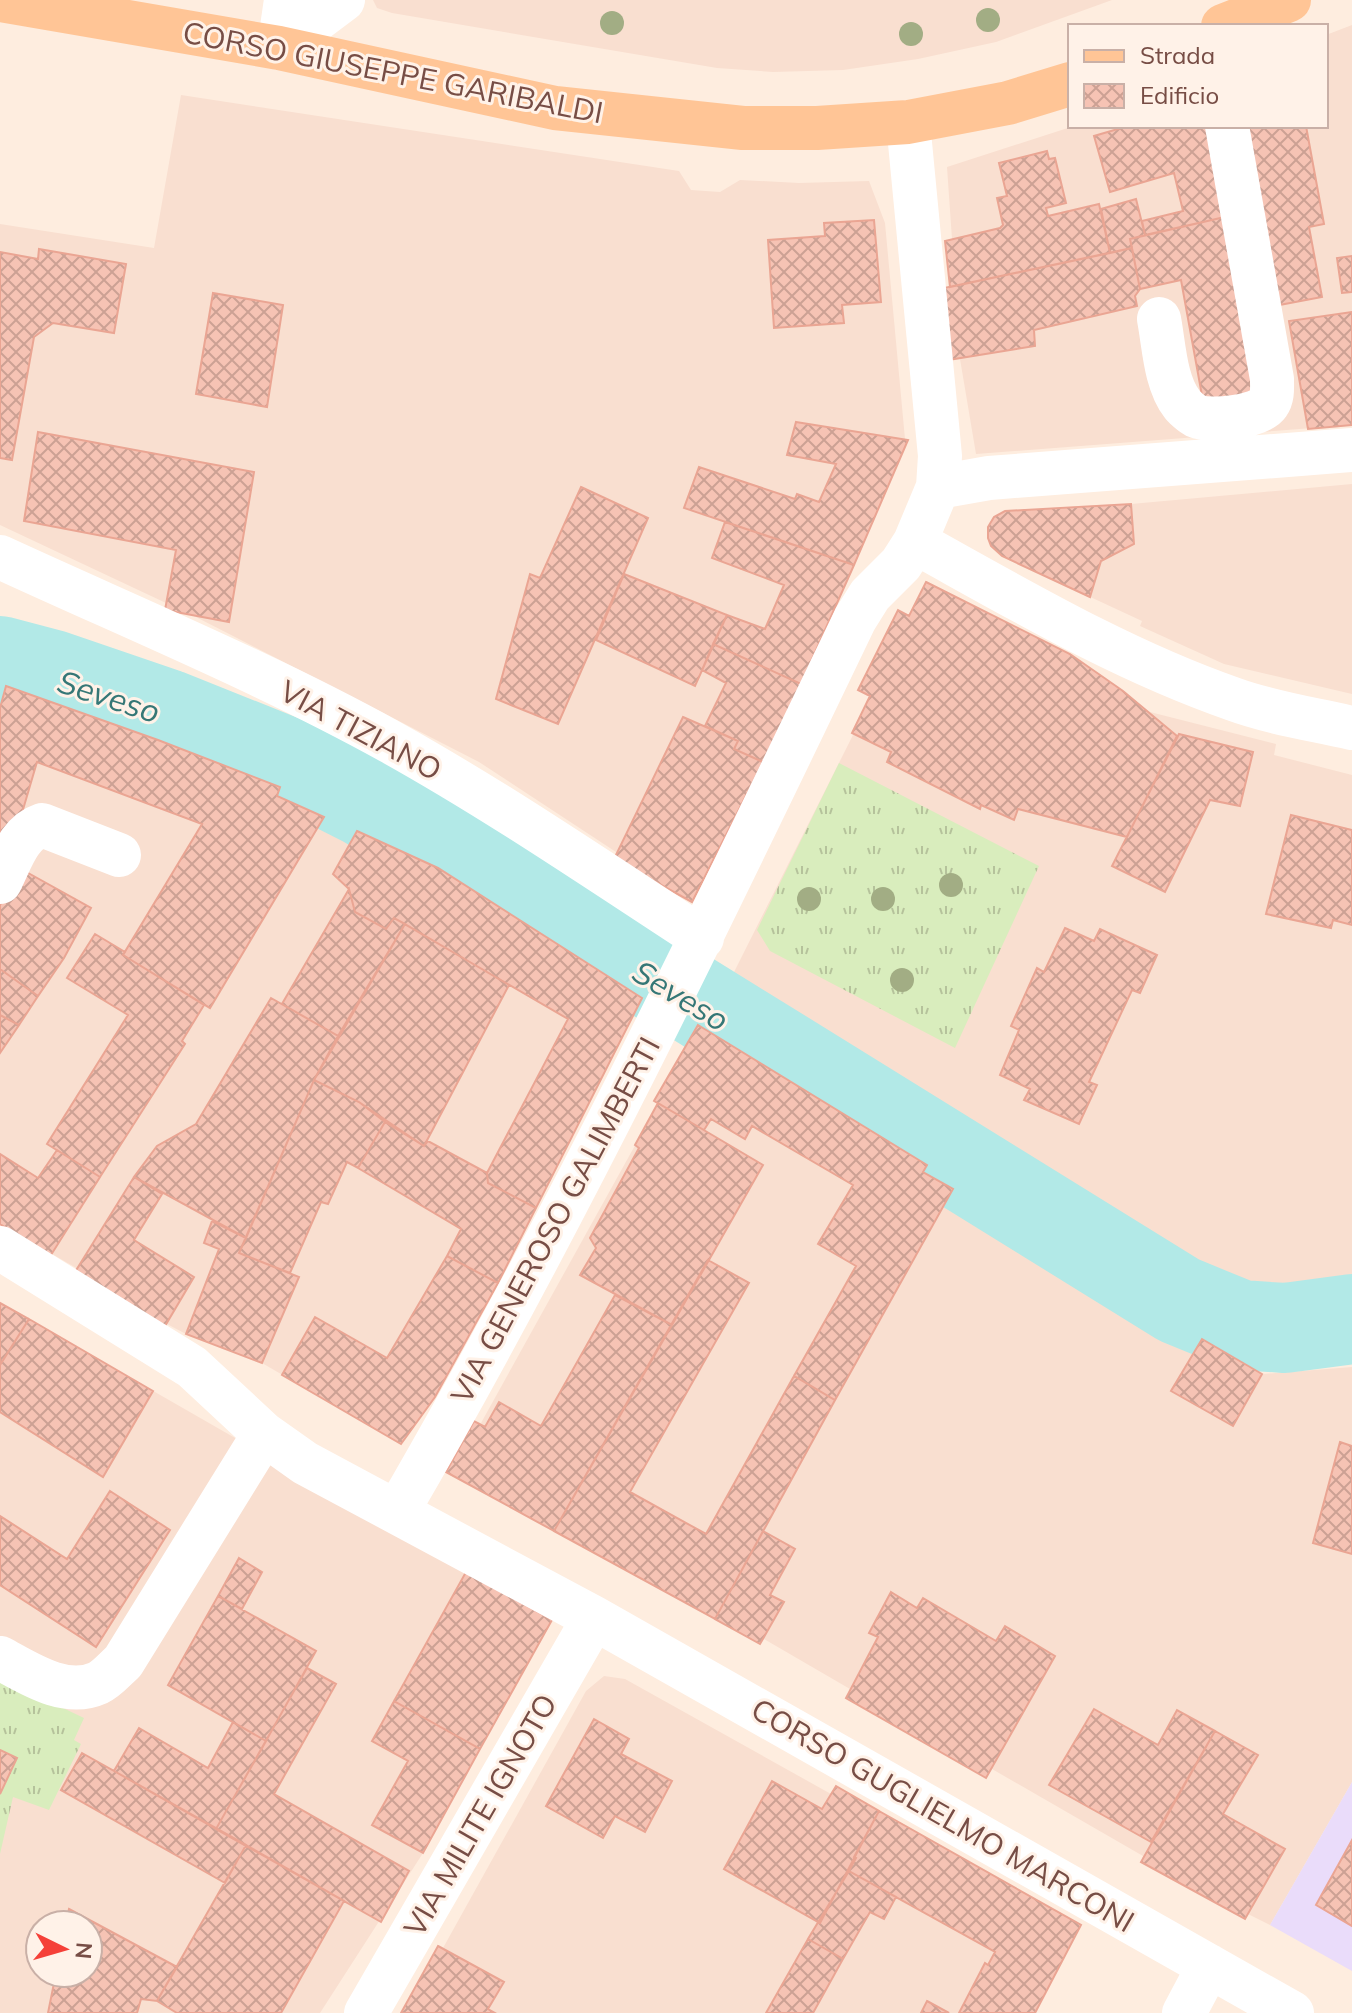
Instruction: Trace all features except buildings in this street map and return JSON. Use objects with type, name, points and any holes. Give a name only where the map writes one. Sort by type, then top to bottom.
[{"type":"main road","name":"CORSO GIUSEPPE GARIBALDI","points":[[0,0],[279,48],[555,108],[743,128],[817,128],[908,122],[1008,103],[1068,85]]},
{"type":"main road","points":[[1228,24],[1289,0]]},
{"type":"street","points":[[279,48],[286,0]]},
{"type":"street","points":[[279,48],[343,0]]},
{"type":"street","name":"VIA GENEROSO GALIMBERTI","points":[[397,1512],[505,1322],[696,951],[855,619],[870,595],[901,564],[915,542],[938,487],[940,456],[908,122]]},
{"type":"street","points":[[1159,319],[1171,382],[1182,404],[1196,416],[1241,416],[1258,413],[1267,406],[1272,394],[1272,379],[1227,128]]},
{"type":"street","points":[[938,487],[989,478],[1352,450]]},
{"type":"street","points":[[915,542],[1097,642],[1181,680],[1236,701],[1352,728]]},
{"type":"street","name":"VIA TIZIANO","points":[[0,557],[249,671],[386,740],[496,803],[696,951]]},
{"type":"street","points":[[0,882],[21,840],[30,829],[42,825],[59,829],[119,855]]},
{"type":"street","name":"CORSO GUGLIELMO MARCONI","points":[[0,1248],[192,1367],[264,1434],[305,1463],[594,1618],[1292,2013]]},
{"type":"street","points":[[0,1658],[42,1680],[68,1688],[99,1683],[123,1662],[264,1434]]},
{"type":"street","name":"VIA MILITE IGNOTO","points":[[366,2013],[594,1618]]},
{"type":"street","points":[[1184,2013],[1209,1966]]},
{"type":"shaded area","points":[[373,0],[1112,0],[996,42],[918,59],[843,70],[773,72],[717,68],[392,13],[377,8]]},
{"type":"shaded area","points":[[1352,25],[1352,425],[976,454],[960,359],[948,360],[944,288],[950,286],[945,241],[952,239],[947,167],[1068,128],[1328,128],[1328,34]]},
{"type":"shaded area","points":[[181,95],[679,171],[691,190],[720,192],[740,180],[799,183],[869,181],[885,223],[905,439],[908,440],[801,684],[692,902],[614,859],[616,852],[479,762],[192,615],[165,610],[166,603],[0,525],[0,224],[154,248]]},
{"type":"shaded area","points":[[1352,484],[1352,694],[1224,664],[1140,626],[1142,621],[1002,556],[991,546],[988,538],[988,527],[994,517],[1005,511],[1131,504]]},
{"type":"shaded area","points":[[926,582],[1070,654],[1150,712],[1276,744],[1274,755],[1352,775],[1352,1291],[1260,1302],[1231,1296],[1197,1282],[1084,1217],[898,1100],[722,996],[853,735],[870,696],[858,690],[898,610],[909,616]]},
{"type":"shaded area","points":[[0,685],[158,740],[280,787],[277,796],[355,834],[357,831],[438,868],[642,998],[498,1283],[435,1397],[401,1444],[262,1363],[167,1324],[165,1326],[78,1269],[0,1224]]},
{"type":"shaded area","points":[[698,1025],[927,1165],[923,1172],[1262,1374],[1352,1367],[1352,1782],[1270,1925],[1248,1914],[1245,1919],[1141,1862],[1143,1856],[992,1769],[986,1778],[846,1698],[850,1689],[764,1639],[760,1644],[446,1472],[474,1421],[481,1423],[658,1104],[654,1101]]},
{"type":"shaded area","points":[[0,1303],[552,1620],[423,1853],[320,2013],[0,2013]]},
{"type":"shaded area","points":[[604,1676],[625,1679],[831,1794],[836,1786],[1081,1925],[1035,2013],[401,2013],[438,1946],[443,1948],[586,1691]]},
{"type":"shaded area","points":[[1352,1782],[1352,1971],[1270,1925]]},
{"type":"green space","points":[[839,763],[1039,866],[955,1048],[770,951],[757,930]]},
{"type":"green space","points":[[0,1678],[84,1718],[74,1740],[81,1744],[49,1810],[13,1797],[0,1854],[0,1794],[17,1759],[0,1750]]},
{"type":"waterway","name":"Seveso","points":[[0,661],[53,675],[167,714],[282,760],[363,801],[688,996],[1179,1300],[1240,1325],[1285,1328],[1352,1319]]}]
